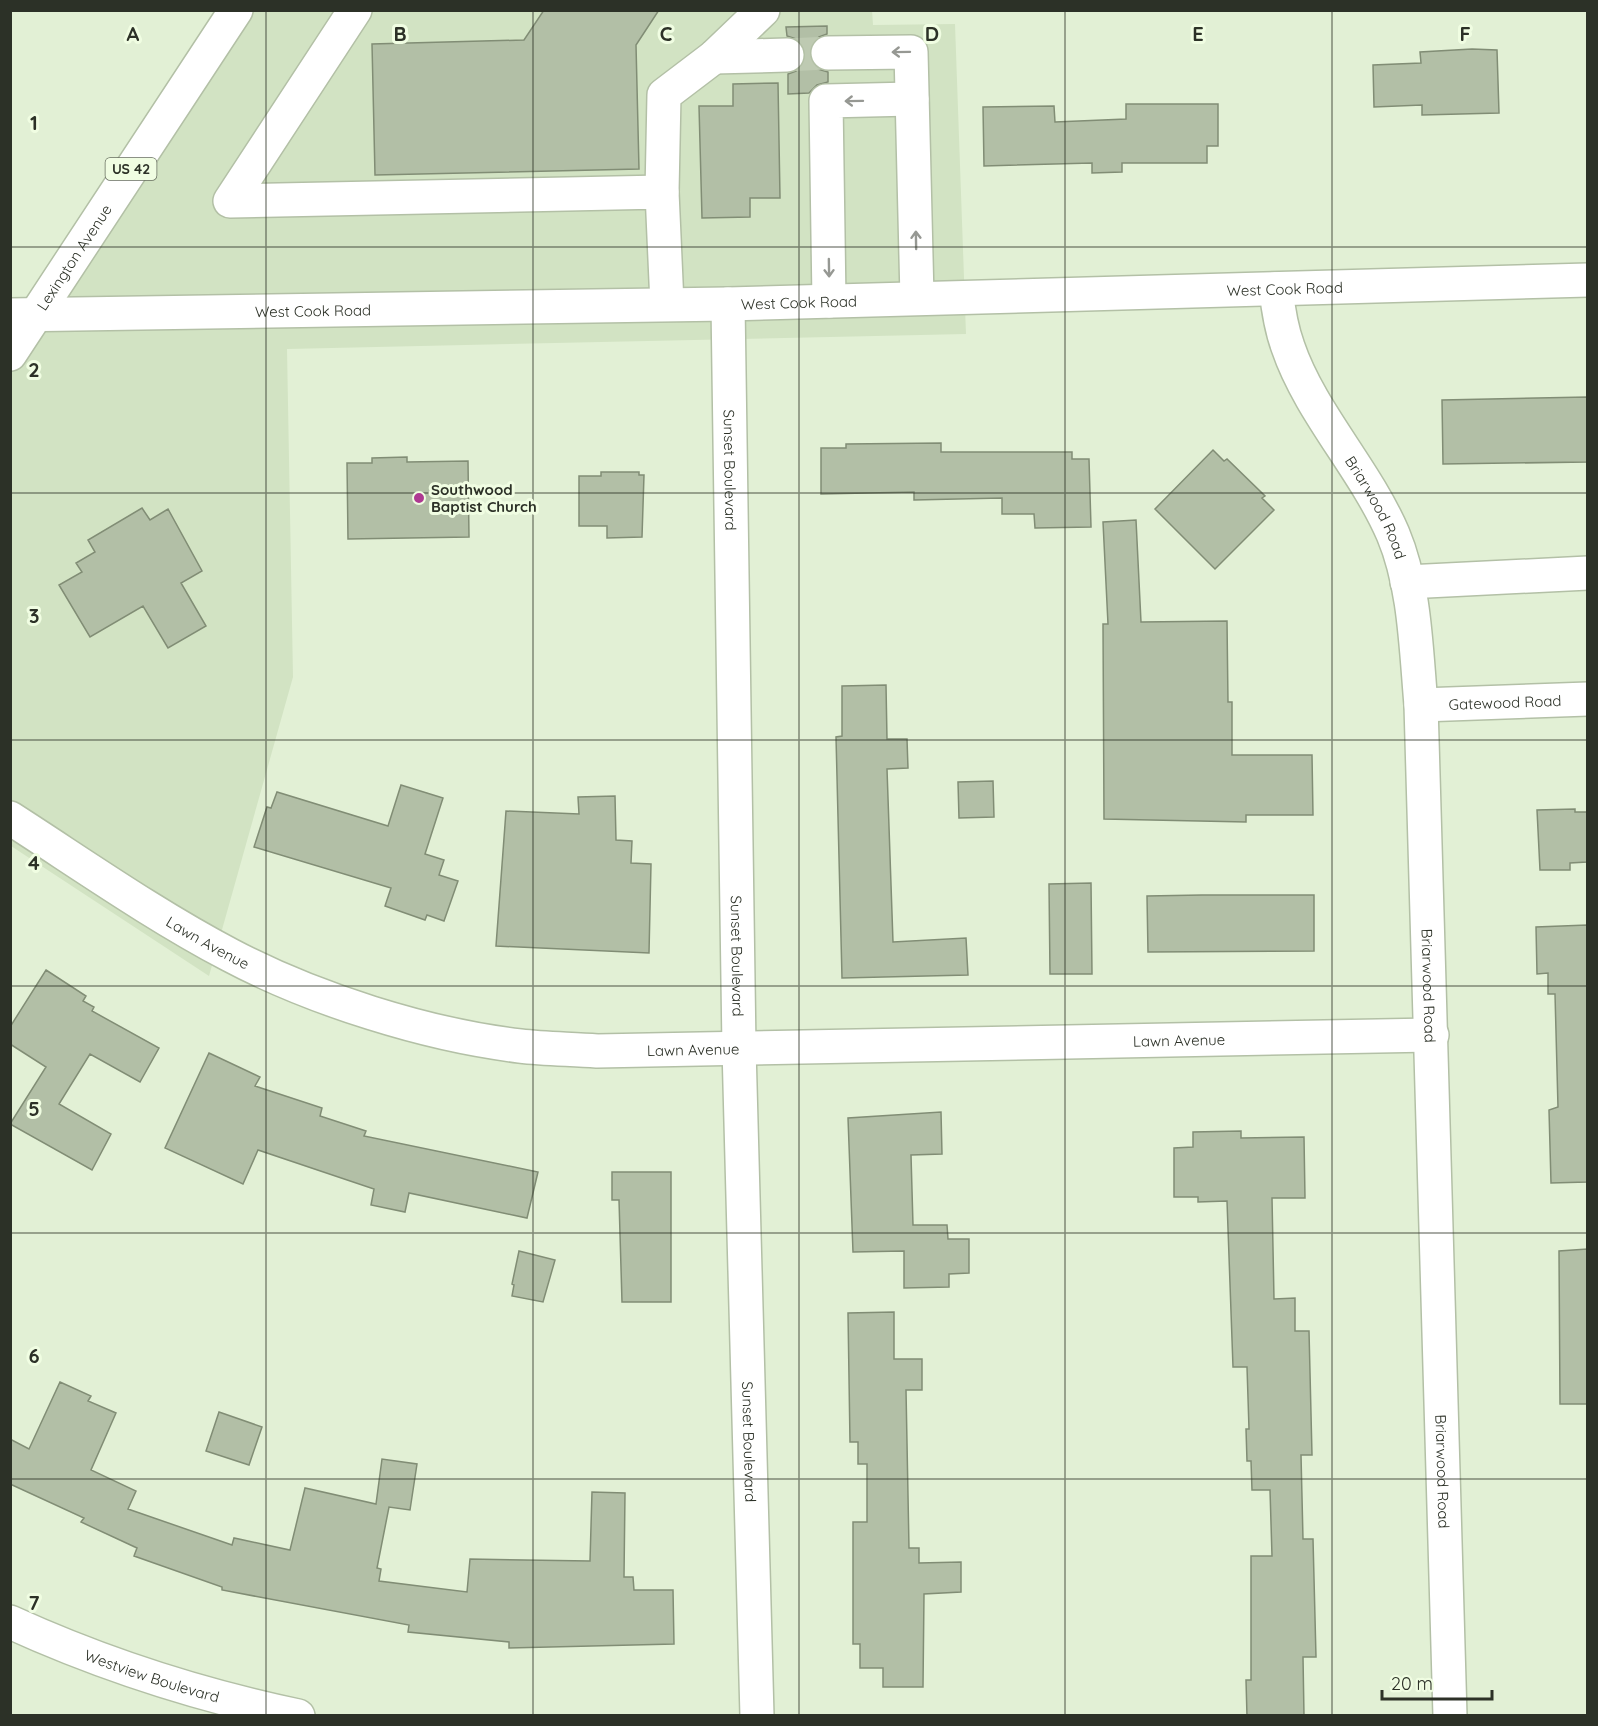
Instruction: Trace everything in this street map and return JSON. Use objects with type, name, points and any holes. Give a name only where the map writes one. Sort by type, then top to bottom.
[{"type":"street","name":"Lexington Avenue","points":[[10,354],[24,314],[236,10]]},
{"type":"street","points":[[355,10],[230,201],[662,192]]},
{"type":"street","points":[[667,304],[662,192],[664,95],[714,57],[763,10]]},
{"type":"street","points":[[828,53],[911,51],[917,298]]},
{"type":"street","points":[[714,57],[787,55]]},
{"type":"street","points":[[829,301],[826,101],[912,99]]},
{"type":"street","name":"West Cook Road","points":[[24,314],[728,304],[1587,280]]},
{"type":"street","name":"Briarwood Road","points":[[1276,289],[1288,347],[1300,376],[1370,488],[1394,536],[1407,582],[1414,629],[1421,705],[1432,1035],[1450,1716]]},
{"type":"street","name":"Sunset Boulevard","points":[[728,304],[739,1048],[757,1716]]},
{"type":"street","points":[[1407,582],[1587,573]]},
{"type":"street","name":"Gatewood Road","points":[[1421,705],[1587,699]]},
{"type":"street","name":"Lawn Avenue","points":[[10,818],[163,916],[230,955],[294,985],[364,1009],[443,1032],[519,1046],[597,1051],[1432,1035]]},
{"type":"street","name":"Westview Boulevard","points":[[10,1622],[101,1660],[181,1686],[298,1716]]},
{"type":"shaded area","points":[[872,10],[873,25],[955,24],[966,334],[287,349],[293,677],[209,976],[11,846],[10,328],[242,11]]},
{"type":"building","points":[[544,10],[659,10],[636,45],[639,169],[375,175],[372,44],[524,40]]},
{"type":"building","points":[[827,26],[827,34],[812,43],[809,54],[812,63],[818,69],[828,72],[828,82],[817,85],[809,93],[788,94],[788,74],[796,71],[803,64],[806,54],[803,46],[796,39],[787,36],[786,27]]},
{"type":"building","points":[[1497,50],[1499,113],[1422,115],[1422,105],[1374,107],[1373,65],[1421,63],[1420,52]]},
{"type":"building","points":[[778,83],[780,198],[750,198],[750,217],[702,218],[699,106],[733,106],[733,84]]},
{"type":"building","points":[[1126,104],[1218,104],[1218,146],[1207,146],[1207,163],[1122,163],[1122,172],[1092,173],[1092,163],[984,166],[983,107],[1054,106],[1055,122],[1126,119]]},
{"type":"building","points":[[1587,397],[1587,462],[1443,464],[1442,400]]},
{"type":"building","points":[[941,443],[941,452],[1072,452],[1072,459],[1089,459],[1091,527],[1035,528],[1034,514],[1002,514],[1002,498],[914,500],[914,492],[821,494],[821,448],[846,448],[846,444]]},
{"type":"building","points":[[1213,450],[1224,461],[1227,459],[1265,496],[1262,498],[1274,510],[1215,569],[1155,509]]},
{"type":"building","points":[[407,457],[407,462],[468,461],[469,537],[348,539],[347,463],[372,463],[372,458]]},
{"type":"building","points":[[601,472],[639,472],[639,475],[644,475],[642,537],[607,538],[607,526],[579,526],[579,476],[601,476]]},
{"type":"building","points":[[142,508],[150,520],[168,509],[202,571],[181,583],[206,626],[168,648],[143,606],[90,637],[59,585],[82,572],[76,563],[95,552],[88,540]]},
{"type":"building","points":[[1136,520],[1141,622],[1227,621],[1228,702],[1232,702],[1232,755],[1312,755],[1313,815],[1246,815],[1246,822],[1104,819],[1103,624],[1108,624],[1103,522]]},
{"type":"building","points":[[886,685],[887,739],[907,739],[908,768],[887,769],[893,942],[966,938],[968,975],[842,978],[836,737],[842,736],[842,686]]},
{"type":"building","points":[[993,781],[994,817],[959,818],[958,782]]},
{"type":"building","points":[[401,785],[443,798],[425,854],[444,860],[439,875],[458,881],[444,921],[427,915],[425,920],[385,906],[391,888],[254,847],[267,807],[271,808],[277,792],[388,826]]},
{"type":"building","points":[[615,796],[616,840],[632,841],[631,863],[651,864],[649,953],[496,946],[506,811],[579,814],[578,797]]},
{"type":"building","points":[[1575,809],[1575,812],[1587,812],[1587,862],[1570,863],[1570,870],[1540,870],[1537,810]]},
{"type":"building","points":[[1091,883],[1092,974],[1050,974],[1049,884]]},
{"type":"building","points":[[1314,895],[1314,951],[1148,952],[1147,896]]},
{"type":"building","points":[[1587,925],[1587,1182],[1551,1183],[1549,1110],[1558,1107],[1555,994],[1548,994],[1548,973],[1537,974],[1536,927]]},
{"type":"building","points":[[46,970],[86,996],[83,1001],[94,1007],[92,1011],[159,1048],[140,1082],[90,1054],[59,1104],[111,1134],[92,1170],[10,1124],[46,1067],[10,1044],[10,1027]]},
{"type":"building","points":[[209,1053],[260,1077],[255,1086],[322,1108],[320,1116],[366,1131],[364,1136],[538,1172],[527,1218],[409,1193],[405,1212],[371,1205],[374,1189],[258,1150],[243,1184],[165,1148]]},
{"type":"building","points":[[941,1112],[942,1154],[911,1155],[913,1225],[947,1225],[948,1239],[969,1239],[969,1273],[949,1274],[949,1287],[904,1288],[904,1251],[853,1252],[848,1118]]},
{"type":"building","points":[[1241,1131],[1241,1138],[1304,1137],[1305,1198],[1272,1198],[1274,1299],[1295,1298],[1295,1331],[1309,1331],[1312,1455],[1301,1455],[1303,1539],[1313,1539],[1316,1657],[1303,1657],[1304,1716],[1247,1716],[1246,1680],[1251,1680],[1251,1556],[1272,1556],[1270,1490],[1252,1490],[1251,1461],[1247,1461],[1246,1429],[1249,1429],[1247,1367],[1233,1367],[1227,1201],[1198,1202],[1198,1197],[1174,1197],[1174,1148],[1193,1147],[1193,1132]]},
{"type":"building","points":[[612,1172],[671,1172],[671,1302],[622,1302],[619,1200],[612,1200]]},
{"type":"building","points":[[1587,1249],[1587,1404],[1560,1404],[1559,1251]]},
{"type":"building","points":[[519,1251],[555,1260],[543,1302],[512,1296],[514,1285],[512,1284]]},
{"type":"building","points":[[894,1312],[894,1359],[922,1359],[922,1390],[906,1390],[909,1548],[919,1548],[919,1563],[961,1562],[961,1592],[924,1594],[923,1687],[883,1687],[883,1668],[860,1668],[860,1644],[853,1644],[853,1522],[867,1522],[867,1464],[858,1464],[858,1442],[850,1442],[848,1313]]},
{"type":"building","points":[[60,1382],[91,1396],[88,1401],[116,1413],[91,1470],[136,1491],[128,1509],[232,1545],[234,1538],[290,1550],[305,1488],[376,1504],[382,1459],[417,1464],[410,1510],[389,1507],[377,1568],[381,1569],[379,1581],[467,1592],[470,1559],[590,1561],[592,1492],[625,1493],[624,1577],[633,1577],[634,1590],[673,1590],[674,1644],[509,1648],[509,1642],[408,1632],[409,1625],[222,1590],[222,1587],[134,1556],[137,1548],[81,1522],[84,1518],[10,1484],[10,1439],[29,1449]]},
{"type":"building","points":[[219,1412],[262,1427],[249,1465],[206,1451]]},
{"type":"tunnel","points":[[787,55],[828,53]]},
{"type":"place","name":"Southwood Baptist Church","points":[[419,498]]}]
